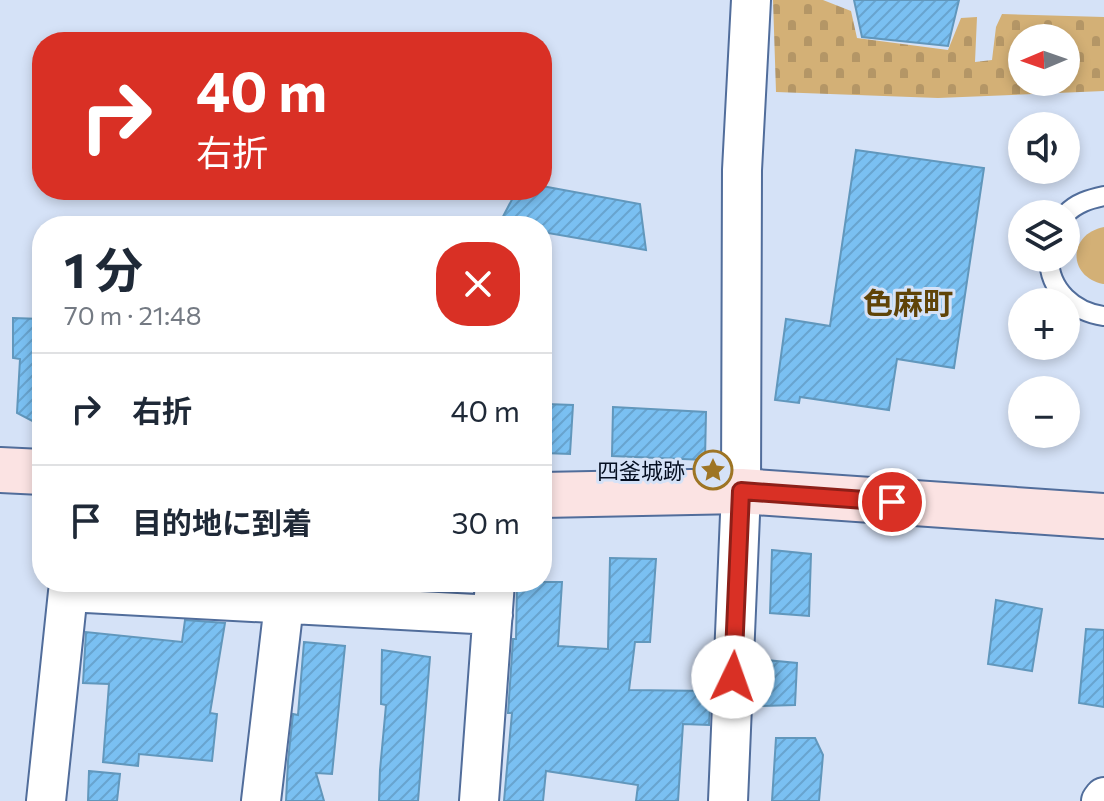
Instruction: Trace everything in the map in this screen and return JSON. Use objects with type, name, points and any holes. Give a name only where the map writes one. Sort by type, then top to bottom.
[{"type":"street","points":[[728,801],[741,491],[742,170],[751,0]]},
{"type":"street","points":[[0,470],[32,472]]},
{"type":"street","points":[[552,495],[741,491],[1104,516]]},
{"type":"street","points":[[46,801],[68,592],[284,604],[494,599],[479,801]]},
{"type":"street","points":[[261,801],[284,604]]},
{"type":"lane","points":[[1080,203],[1104,196]]},
{"type":"lane","points":[[1051,272],[1055,286],[1067,300],[1083,311],[1104,316]]},
{"type":"green space","points":[[773,0],[823,0],[851,11],[857,38],[948,50],[961,18],[977,17],[975,62],[992,60],[996,27],[1002,14],[1104,17],[1104,91],[1080,92],[1080,24],[1008,24],[1008,95],[938,98],[776,92]]},
{"type":"green space","points":[[1104,227],[1104,284],[1091,280],[1080,268],[1080,243],[1092,231]]},
{"type":"building","points":[[854,0],[959,0],[948,46],[862,37]]},
{"type":"building","points":[[856,150],[984,168],[954,368],[897,359],[889,410],[800,397],[799,403],[775,400],[786,319],[830,326]]},
{"type":"building","points":[[552,188],[640,204],[646,250],[552,234],[552,216],[503,216],[512,200],[552,200]]},
{"type":"building","points":[[13,318],[32,319],[32,421],[17,413],[20,359],[13,358]]},
{"type":"building","points":[[552,404],[573,405],[570,454],[552,453]]},
{"type":"building","points":[[613,407],[706,412],[705,460],[612,456]]},
{"type":"building","points":[[772,550],[811,554],[809,616],[770,613]]},
{"type":"building","points":[[610,558],[656,559],[650,642],[635,642],[629,690],[711,691],[709,725],[683,724],[678,801],[636,801],[638,785],[546,771],[543,801],[504,801],[512,713],[508,713],[513,639],[516,639],[517,592],[552,592],[552,582],[562,582],[558,646],[608,649]]},
{"type":"building","points":[[996,600],[1042,609],[1032,671],[988,664]]},
{"type":"building","points":[[185,620],[225,623],[210,713],[217,714],[212,761],[139,754],[138,766],[103,762],[109,684],[83,683],[86,632],[182,642]]},
{"type":"building","points":[[1086,629],[1104,630],[1104,707],[1079,703]]},
{"type":"building","points":[[304,642],[345,646],[332,774],[316,773],[324,801],[286,801],[293,714],[298,715]]},
{"type":"building","points":[[382,650],[430,657],[418,801],[379,801],[386,705],[381,704]]},
{"type":"building","points":[[766,660],[797,663],[795,705],[763,706]]},
{"type":"building","points":[[776,738],[815,738],[823,755],[819,801],[772,801]]},
{"type":"building","points":[[89,771],[120,774],[117,801],[88,801]]},
{"type":"place","name":"四釜城跡","points":[[713,470]]},
{"type":"district","name":"色麻町","points":[[908,301]]},
{"type":"route","points":[[733,677],[741,491],[892,502]]}]
